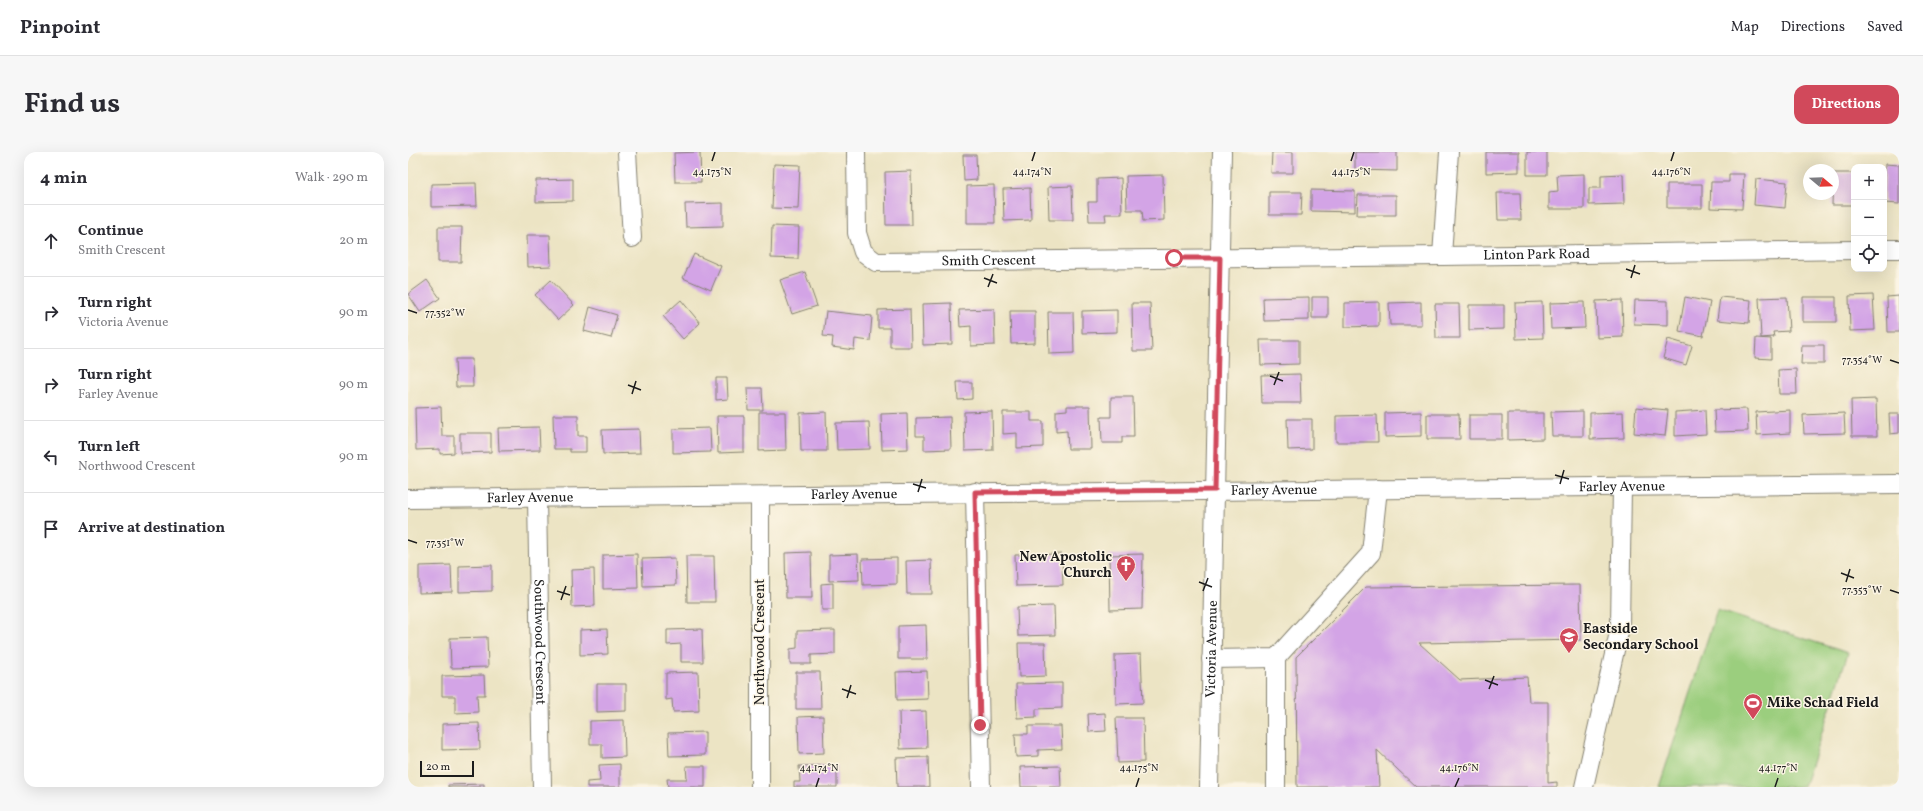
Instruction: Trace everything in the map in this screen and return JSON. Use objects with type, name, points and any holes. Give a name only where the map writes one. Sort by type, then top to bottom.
[{"type":"street","points":[[627,152],[632,238]]},
{"type":"street","name":"Smith Crescent","points":[[856,152],[857,233],[863,252],[876,262],[1220,258]]},
{"type":"street","name":"Victoria Avenue","points":[[1209,787],[1222,152]]},
{"type":"street","points":[[1442,256],[1449,152]]},
{"type":"street","points":[[1887,249],[1899,249]]},
{"type":"street","name":"Linton Park Road","points":[[1220,258],[1851,250]]},
{"type":"street","name":"Farley Avenue","points":[[408,499],[760,496],[975,492],[1899,484]]},
{"type":"street","points":[[1584,787],[1620,628],[1622,487]]},
{"type":"street","points":[[1276,787],[1276,658],[1371,553],[1378,489]]},
{"type":"street","points":[[975,492],[981,787]]},
{"type":"street","name":"Northwood Crescent","points":[[760,496],[760,787]]},
{"type":"street","name":"Southwood Crescent","points":[[537,498],[542,787]]},
{"type":"street","points":[[1212,659],[1276,658]]},
{"type":"green space","name":"Mike Schad Field","points":[[1717,610],[1848,653],[1804,787],[1659,787]]},
{"type":"building","points":[[700,152],[701,182],[675,182],[674,153]]},
{"type":"building","points":[[1272,152],[1293,152],[1293,173],[1271,173]]},
{"type":"building","points":[[1355,152],[1397,152],[1397,171],[1355,170]]},
{"type":"building","points":[[1486,152],[1519,152],[1519,172],[1486,173]]},
{"type":"building","points":[[1527,152],[1547,152],[1547,175],[1527,175]]},
{"type":"building","points":[[963,155],[976,155],[977,180],[964,181]]},
{"type":"building","points":[[774,164],[800,165],[798,209],[772,208]]},
{"type":"building","points":[[1887,164],[1899,165],[1899,204],[1887,203]]},
{"type":"building","points":[[911,171],[912,225],[886,225],[885,172]]},
{"type":"building","points":[[1839,173],[1851,173],[1851,205],[1832,205],[1832,200],[1839,200]]},
{"type":"building","points":[[1584,174],[1584,209],[1549,209],[1549,192],[1558,191],[1557,175]]},
{"type":"building","points":[[1623,174],[1624,204],[1589,205],[1589,188],[1601,188],[1601,175]]},
{"type":"building","points":[[1729,174],[1744,174],[1742,209],[1710,208],[1711,182],[1729,182]]},
{"type":"building","points":[[1163,175],[1164,220],[1143,221],[1142,210],[1127,210],[1126,176]]},
{"type":"building","points":[[1121,178],[1122,214],[1105,214],[1106,221],[1089,221],[1088,202],[1097,202],[1097,179]]},
{"type":"building","points":[[573,179],[573,201],[536,202],[536,180]]},
{"type":"building","points":[[1756,179],[1787,182],[1785,208],[1754,205]]},
{"type":"building","points":[[476,183],[477,206],[431,207],[431,184]]},
{"type":"building","points":[[1667,184],[1702,184],[1702,208],[1667,208]]},
{"type":"building","points":[[994,185],[995,223],[967,223],[967,186]]},
{"type":"building","points":[[1072,186],[1073,220],[1049,220],[1048,187]]},
{"type":"building","points":[[1030,188],[1031,220],[1004,221],[1003,189]]},
{"type":"building","points":[[1311,190],[1355,191],[1355,212],[1311,211]]},
{"type":"building","points":[[1269,192],[1302,192],[1301,215],[1269,215]]},
{"type":"building","points":[[1497,193],[1520,193],[1521,220],[1498,220]]},
{"type":"building","points":[[1358,195],[1396,195],[1396,215],[1357,215]]},
{"type":"building","points":[[723,203],[723,226],[686,227],[685,204]]},
{"type":"building","points":[[772,226],[799,227],[798,259],[771,258]]},
{"type":"building","points":[[438,227],[462,227],[461,262],[438,262]]},
{"type":"building","points":[[527,235],[550,235],[551,266],[528,267]]},
{"type":"building","points":[[694,254],[721,266],[711,290],[683,278]]},
{"type":"building","points":[[805,272],[817,306],[792,314],[780,280]]},
{"type":"building","points":[[427,280],[440,298],[420,312],[408,294]]},
{"type":"building","points":[[551,280],[574,305],[558,320],[535,295]]},
{"type":"building","points":[[1873,295],[1875,330],[1850,331],[1849,296]]},
{"type":"building","points":[[1899,296],[1899,332],[1888,332],[1887,297]]},
{"type":"building","points":[[1309,297],[1309,320],[1264,321],[1263,298]]},
{"type":"building","points":[[1312,297],[1328,297],[1328,318],[1312,318]]},
{"type":"building","points":[[1685,297],[1710,302],[1703,336],[1679,331]]},
{"type":"building","points":[[1720,297],[1751,300],[1749,323],[1717,320]]},
{"type":"building","points":[[1787,297],[1789,331],[1773,332],[1774,337],[1761,338],[1759,298]]},
{"type":"building","points":[[1803,297],[1836,297],[1836,322],[1803,322]]},
{"type":"building","points":[[681,300],[700,323],[683,339],[663,316]]},
{"type":"building","points":[[1622,300],[1623,337],[1597,338],[1596,301]]},
{"type":"building","points":[[1635,300],[1668,301],[1668,325],[1634,324]]},
{"type":"building","points":[[1379,302],[1379,326],[1345,327],[1345,303]]},
{"type":"building","points":[[1421,302],[1421,325],[1390,325],[1389,303]]},
{"type":"building","points":[[1542,302],[1543,338],[1516,339],[1515,303]]},
{"type":"building","points":[[1584,302],[1585,328],[1551,329],[1550,303]]},
{"type":"building","points":[[951,303],[952,344],[923,345],[922,304]]},
{"type":"building","points":[[1132,303],[1150,303],[1152,351],[1133,351]]},
{"type":"building","points":[[1435,304],[1459,304],[1460,338],[1436,338]]},
{"type":"building","points":[[1469,305],[1504,305],[1504,329],[1469,330]]},
{"type":"building","points":[[590,307],[617,315],[611,338],[584,331]]},
{"type":"building","points":[[910,309],[911,347],[890,347],[890,328],[878,328],[878,310]]},
{"type":"building","points":[[994,309],[995,345],[971,346],[971,326],[960,327],[959,310]]},
{"type":"building","points":[[1117,310],[1117,332],[1082,333],[1082,311]]},
{"type":"building","points":[[826,311],[872,316],[870,341],[855,339],[854,350],[832,347],[833,337],[823,336]]},
{"type":"building","points":[[1010,311],[1035,311],[1035,343],[1011,344]]},
{"type":"building","points":[[1048,312],[1073,312],[1074,353],[1049,354]]},
{"type":"building","points":[[1756,338],[1771,339],[1771,359],[1755,358]]},
{"type":"building","points":[[1668,339],[1692,346],[1686,365],[1663,358]]},
{"type":"building","points":[[1260,340],[1299,340],[1299,364],[1261,365]]},
{"type":"building","points":[[1802,345],[1824,345],[1824,364],[1801,364]]},
{"type":"building","points":[[455,359],[472,359],[473,387],[456,387]]},
{"type":"building","points":[[1796,369],[1797,394],[1779,394],[1778,370]]},
{"type":"building","points":[[1300,374],[1301,403],[1262,403],[1261,375]]},
{"type":"building","points":[[716,378],[727,378],[728,399],[716,400]]},
{"type":"building","points":[[957,382],[972,382],[972,399],[958,400]]},
{"type":"building","points":[[747,388],[762,388],[763,410],[748,410]]},
{"type":"building","points":[[1111,397],[1133,397],[1134,437],[1122,437],[1122,443],[1102,443],[1101,417],[1111,417]]},
{"type":"building","points":[[1876,399],[1877,436],[1852,436],[1851,400]]},
{"type":"building","points":[[1067,406],[1090,406],[1091,449],[1068,449],[1067,431],[1056,432],[1056,411],[1067,410]]},
{"type":"building","points":[[441,407],[442,436],[454,436],[454,453],[440,454],[440,449],[416,450],[415,408]]},
{"type":"building","points":[[1636,407],[1668,410],[1665,436],[1634,433]]},
{"type":"building","points":[[1747,409],[1748,431],[1715,432],[1714,410]]},
{"type":"building","points":[[1705,410],[1706,434],[1675,436],[1675,412]]},
{"type":"building","points":[[1790,410],[1790,433],[1757,435],[1756,412]]},
{"type":"building","points":[[992,411],[993,450],[965,451],[964,412]]},
{"type":"building","points":[[1583,411],[1583,436],[1552,436],[1551,412]]},
{"type":"building","points":[[759,412],[785,412],[786,450],[759,451]]},
{"type":"building","points":[[826,412],[827,451],[801,451],[800,413]]},
{"type":"building","points":[[1003,412],[1031,412],[1031,421],[1043,421],[1043,447],[1017,448],[1017,433],[1003,434]]},
{"type":"building","points":[[1421,412],[1421,436],[1385,437],[1385,413]]},
{"type":"building","points":[[1623,412],[1624,438],[1590,439],[1590,413]]},
{"type":"building","points":[[907,413],[908,449],[882,450],[881,414]]},
{"type":"building","points":[[1508,413],[1543,413],[1543,439],[1508,440]]},
{"type":"building","points":[[1844,413],[1845,433],[1804,434],[1803,415]]},
{"type":"building","points":[[1427,414],[1459,414],[1460,439],[1427,439]]},
{"type":"building","points":[[1889,414],[1899,414],[1899,433],[1890,434]]},
{"type":"building","points":[[553,415],[578,415],[578,436],[586,436],[586,452],[570,452],[570,449],[554,449]]},
{"type":"building","points":[[1377,415],[1378,442],[1336,442],[1336,416]]},
{"type":"building","points":[[1469,415],[1502,415],[1502,439],[1469,439]]},
{"type":"building","points":[[717,416],[744,416],[744,452],[718,453]]},
{"type":"building","points":[[950,417],[951,449],[924,450],[924,436],[916,436],[916,418]]},
{"type":"building","points":[[1287,419],[1312,419],[1312,449],[1288,450]]},
{"type":"building","points":[[869,422],[870,449],[837,450],[836,423]]},
{"type":"building","points":[[539,427],[540,450],[499,451],[498,428]]},
{"type":"building","points":[[710,428],[711,452],[673,453],[673,429]]},
{"type":"building","points":[[639,429],[640,453],[603,454],[602,430]]},
{"type":"building","points":[[460,433],[491,433],[491,452],[460,453]]},
{"type":"building","points":[[811,552],[812,598],[786,598],[785,553]]},
{"type":"building","points":[[637,554],[638,588],[603,589],[603,555]]},
{"type":"building","points":[[858,554],[859,580],[829,581],[829,555]]},
{"type":"building","points":[[1062,554],[1063,585],[1016,586],[1015,555]]},
{"type":"building","name":"New Apostolic Church","points":[[1143,554],[1142,609],[1110,610],[1109,555]]},
{"type":"building","points":[[686,556],[714,556],[715,602],[687,602]]},
{"type":"building","points":[[675,558],[676,585],[643,586],[642,559]]},
{"type":"building","points":[[897,558],[897,584],[863,585],[862,559]]},
{"type":"building","points":[[931,560],[932,594],[907,594],[906,561]]},
{"type":"building","points":[[451,565],[452,592],[419,593],[419,566]]},
{"type":"building","points":[[492,565],[492,591],[459,592],[459,566]]},
{"type":"building","points":[[594,569],[595,606],[572,607],[571,570]]},
{"type":"building","points":[[833,583],[833,610],[822,610],[821,584]]},
{"type":"building","points":[[1580,585],[1581,640],[1419,643],[1460,680],[1527,677],[1529,702],[1548,702],[1548,783],[1557,782],[1557,787],[1416,787],[1377,750],[1379,787],[1297,787],[1296,657],[1366,587]]},
{"type":"building","points":[[1054,606],[1055,635],[1018,636],[1017,607]]},
{"type":"building","points":[[926,625],[927,659],[898,659],[898,626]]},
{"type":"building","points":[[607,629],[608,654],[580,655],[580,630]]},
{"type":"building","points":[[702,629],[703,662],[681,662],[681,644],[667,645],[667,630]]},
{"type":"building","points":[[835,630],[835,654],[811,655],[811,664],[790,664],[790,649],[797,648],[797,631]]},
{"type":"building","points":[[487,637],[488,667],[451,668],[450,638]]},
{"type":"building","points":[[1018,643],[1045,643],[1046,676],[1019,677]]},
{"type":"building","points":[[1141,654],[1143,703],[1116,704],[1115,655]]},
{"type":"building","points":[[927,671],[928,699],[897,700],[896,672]]},
{"type":"building","points":[[698,672],[699,711],[673,712],[672,699],[666,700],[666,673]]},
{"type":"building","points":[[796,672],[820,672],[821,709],[796,709]]},
{"type":"building","points":[[484,675],[485,695],[477,695],[478,712],[455,713],[455,696],[442,696],[442,676]]},
{"type":"building","points":[[1062,683],[1062,708],[1036,709],[1036,717],[1017,718],[1016,684]]},
{"type":"building","points":[[597,684],[626,684],[626,711],[597,712]]},
{"type":"building","points":[[926,711],[927,748],[900,749],[899,712]]},
{"type":"building","points":[[1105,713],[1106,731],[1089,732],[1088,714]]},
{"type":"building","points":[[823,716],[824,753],[799,754],[798,717]]},
{"type":"building","points":[[1116,718],[1143,718],[1144,762],[1118,763]]},
{"type":"building","points":[[624,720],[625,757],[602,758],[602,744],[590,744],[590,721]]},
{"type":"building","points":[[479,723],[480,749],[442,750],[442,724]]},
{"type":"building","points":[[1028,726],[1061,726],[1062,749],[1038,750],[1038,756],[1016,757],[1015,734],[1028,734]]},
{"type":"building","points":[[705,732],[705,755],[669,756],[668,733]]},
{"type":"building","points":[[928,757],[929,787],[897,787],[896,758]]},
{"type":"building","points":[[620,764],[620,787],[587,787],[587,782],[600,781],[599,765]]},
{"type":"building","points":[[837,765],[837,787],[794,787],[794,782],[800,782],[799,766]]},
{"type":"building","points":[[686,766],[705,766],[705,787],[668,787],[667,779],[687,779]]},
{"type":"building","points":[[1060,766],[1061,787],[1021,787],[1020,767]]},
{"type":"building","points":[[484,784],[484,787],[448,787],[448,785]]},
{"type":"place","name":"New Apostolic Church","points":[[1126,582]]},
{"type":"place","name":"Eastside Secondary School","points":[[1569,654]]},
{"type":"place","name":"Mike Schad Field","points":[[1753,720]]},
{"type":"route","points":[[980,725],[975,492],[1215,490],[1220,258],[1174,258]]}]
